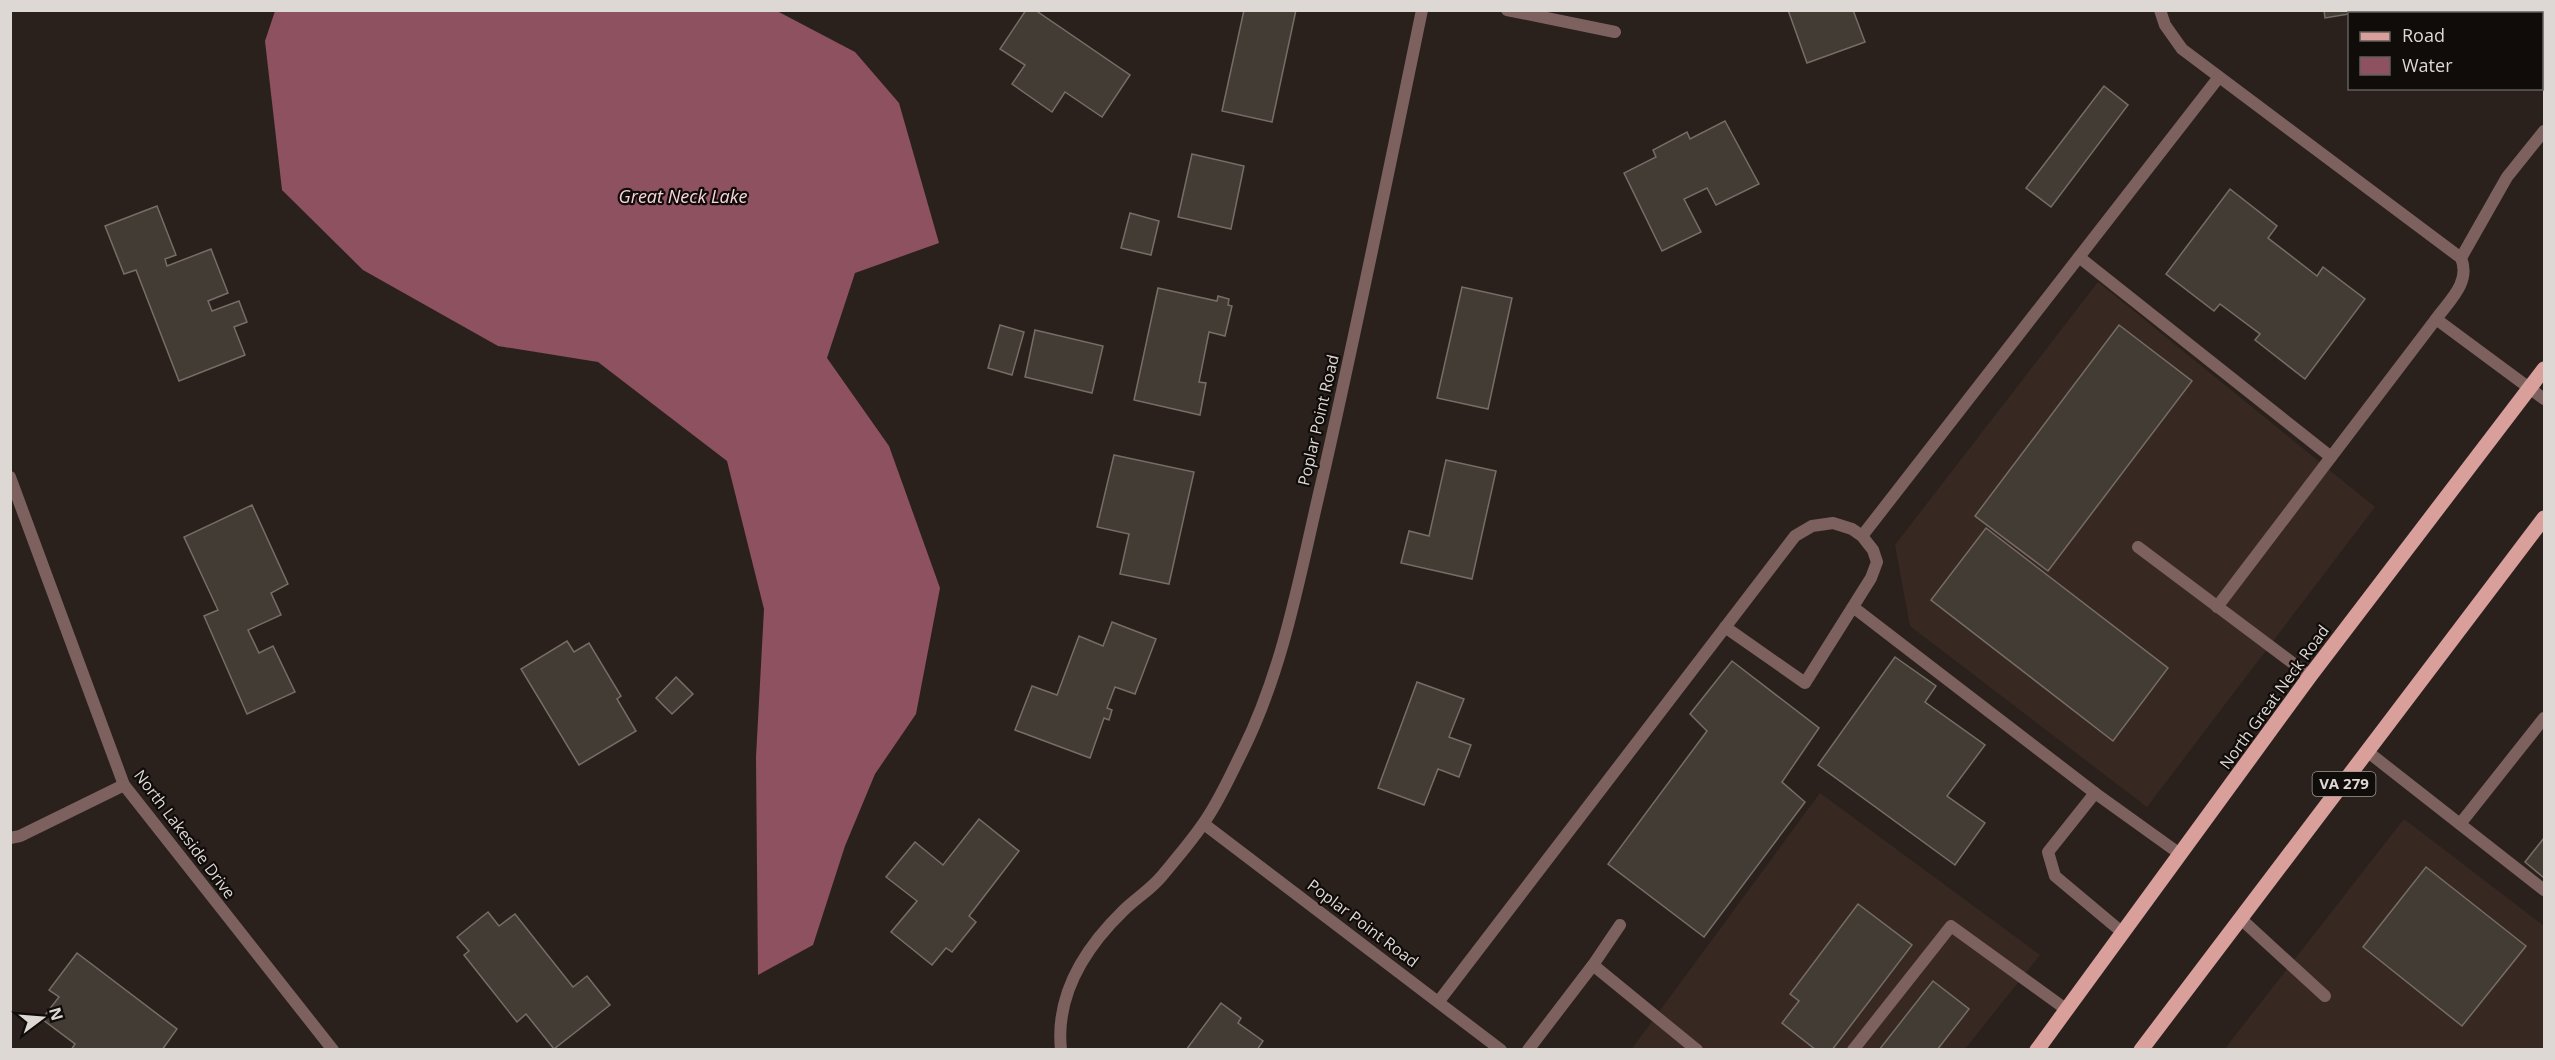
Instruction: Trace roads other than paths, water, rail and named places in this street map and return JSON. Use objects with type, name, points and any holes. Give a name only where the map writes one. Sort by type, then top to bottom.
[{"type":"main road","name":"North Great Neck Road","points":[[2037,1050],[2310,676],[2544,369]]},
{"type":"main road","name":"VA 279","points":[[2141,1050],[2544,518]]},
{"type":"street","name":"Poplar Point Road","points":[[1061,1050],[1059,1036],[1065,997],[1073,975],[1089,949],[1122,911],[1157,881],[1204,824],[1244,747],[1274,673],[1288,626],[1342,395],[1422,10]]},
{"type":"street","points":[[1507,10],[1615,32]]},
{"type":"street","points":[[2160,10],[2165,25],[2182,49],[2461,258],[2465,268],[2464,280],[2436,319],[2217,607]]},
{"type":"street","points":[[1862,536],[2219,77]]},
{"type":"street","points":[[2461,258],[2507,177],[2544,131]]},
{"type":"street","points":[[2079,257],[2331,457]]},
{"type":"street","points":[[2436,319],[2544,399]]},
{"type":"street","name":"North Lakeside Drive","points":[[10,477],[124,785],[333,1050]]},
{"type":"street","points":[[1439,1001],[1725,627],[1795,536],[1812,526],[1833,523],[1852,529],[1862,536],[1873,550],[1877,562],[1872,578],[1805,683],[1725,627]]},
{"type":"street","points":[[2138,547],[2310,676]]},
{"type":"street","points":[[1853,607],[2095,793],[2180,854]]},
{"type":"street","points":[[2460,824],[2544,718]]},
{"type":"street","points":[[2368,752],[2544,890]]},
{"type":"street","points":[[10,838],[20,836],[124,785]]},
{"type":"street","points":[[2095,793],[2048,852],[2055,876],[2123,933]]},
{"type":"street","name":"Poplar Point Road","points":[[1204,824],[1501,1050]]},
{"type":"street","points":[[2241,919],[2325,996]]},
{"type":"street","points":[[1528,1050],[1593,965],[1620,925]]},
{"type":"street","points":[[1853,1050],[1951,926],[2067,1010]]},
{"type":"street","points":[[1593,965],[1697,1050]]},
{"type":"water","name":"Great Neck Lake","points":[[275,11],[777,11],[855,52],[899,103],[939,243],[855,273],[827,358],[889,446],[940,588],[916,714],[875,774],[845,846],[813,945],[758,975],[756,757],[764,609],[727,461],[598,362],[498,346],[363,270],[282,190],[265,41]]}]
